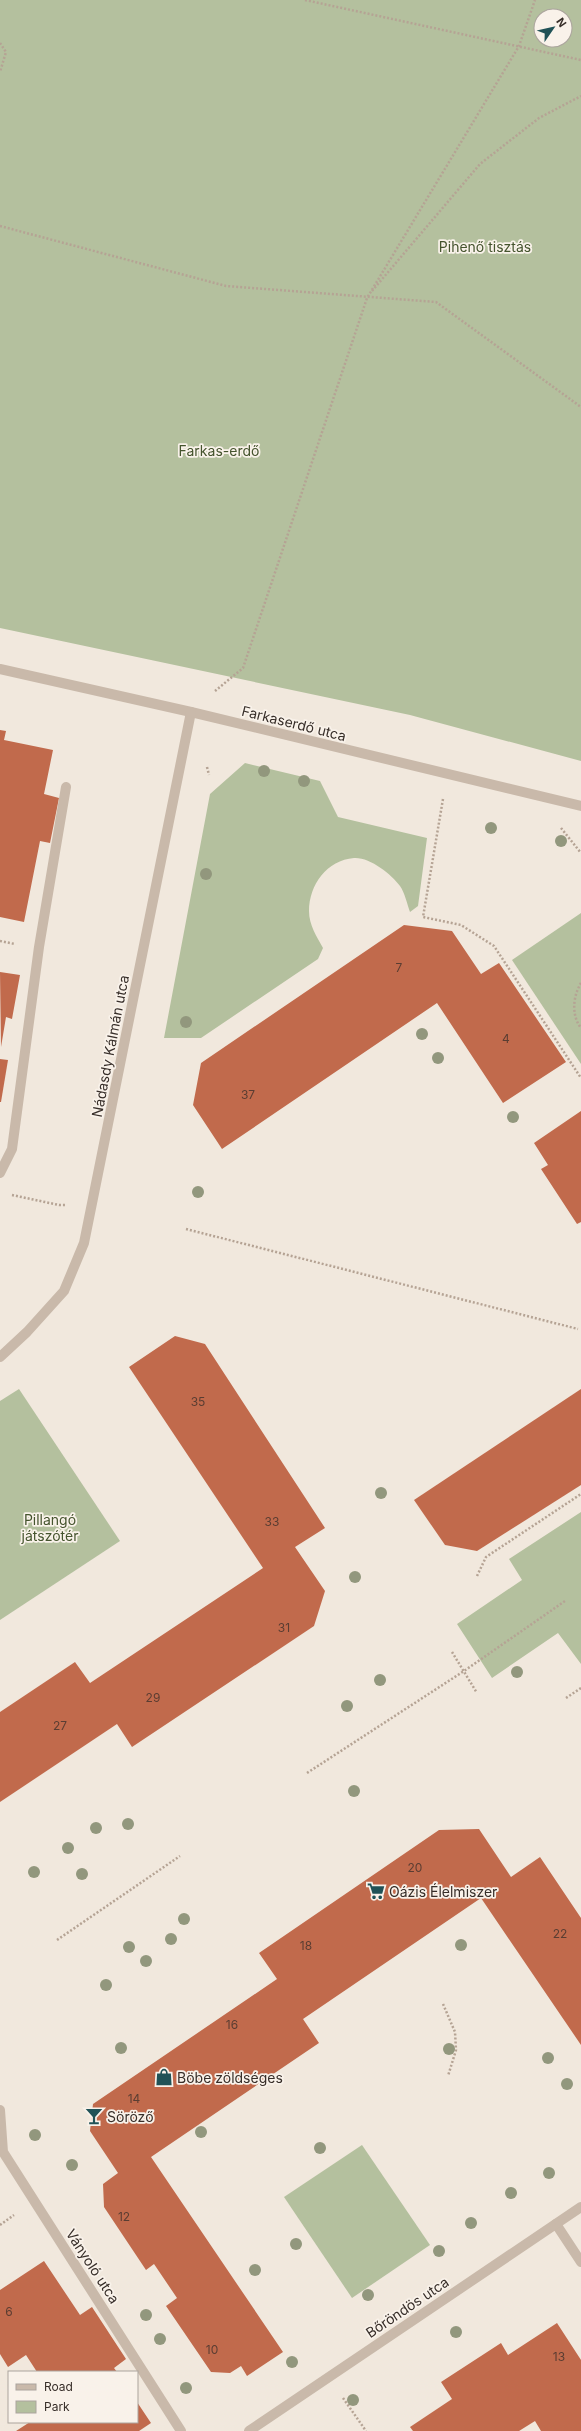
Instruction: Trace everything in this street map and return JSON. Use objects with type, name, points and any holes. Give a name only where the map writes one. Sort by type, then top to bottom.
[{"type":"street","name":"Farkaserdő utca","points":[[0,669],[191,712],[581,806]]},
{"type":"street","name":"Nádasdy Kálmán utca","points":[[0,1357],[27,1332],[64,1291],[84,1243],[191,712]]},
{"type":"street","points":[[0,1173],[12,1149],[39,947],[66,787]]},
{"type":"street","name":"Ványoló utca","points":[[0,2110],[3,2152],[181,2431]]},
{"type":"street","name":"Bőröndös utca","points":[[249,2431],[581,2207]]},
{"type":"street","points":[[556,2224],[581,2262]]},
{"type":"path","points":[[305,0],[581,60]]},
{"type":"path","points":[[191,712],[243,668],[367,298],[519,46],[535,0]]},
{"type":"path","points":[[0,43],[6,52],[0,72]]},
{"type":"path","points":[[367,298],[480,164],[539,118],[581,96]]},
{"type":"path","points":[[0,226],[226,286],[367,298],[436,302],[581,407]]},
{"type":"path","points":[[446,774],[423,917],[461,925],[494,946],[581,1078]]},
{"type":"path","points":[[581,983],[577,990],[574,1008],[581,1028]]},
{"type":"path","points":[[7,1194],[59,1205],[93,1203]]},
{"type":"path","points":[[186,1229],[578,1329]]},
{"type":"path","points":[[477,1576],[486,1557],[581,1494]]},
{"type":"path","points":[[307,1773],[464,1671],[565,1601]]},
{"type":"path","points":[[452,1652],[477,1693]]},
{"type":"path","points":[[566,1698],[581,1688]]},
{"type":"path","points":[[57,1940],[180,1856]]},
{"type":"path","points":[[443,2004],[455,2032],[456,2050],[448,2076]]},
{"type":"path","points":[[342,2396],[366,2431]]},
{"type":"green space","name":"Farkas-erdő","points":[[0,0],[581,0],[581,761],[410,715],[0,628]]},
{"type":"green space","points":[[245,763],[320,781],[338,817],[427,838],[418,906],[410,912],[405,895],[400,886],[391,876],[373,863],[360,858],[354,858],[336,863],[321,876],[316,883],[310,901],[310,921],[323,948],[318,959],[201,1038],[164,1038],[210,794]]},
{"type":"green space","points":[[581,913],[581,1064],[512,960]]},
{"type":"green space","name":"Pillangó játszótér","points":[[19,1389],[120,1541],[0,1620],[0,1401]]},
{"type":"green space","points":[[581,1512],[581,1664],[558,1633],[492,1678],[457,1624],[522,1580],[509,1559]]},
{"type":"green space","points":[[362,2145],[430,2245],[352,2298],[284,2197]]},
{"type":"building","points":[[0,730],[6,731],[4,740],[53,750],[44,794],[59,798],[50,843],[40,841],[24,922],[0,917]]},
{"type":"building","points":[[404,925],[452,931],[481,974],[499,963],[566,1062],[503,1103],[437,1003],[222,1149],[193,1105],[201,1063]]},
{"type":"building","points":[[0,972],[20,975],[12,1019],[6,1017],[1,1047]]},
{"type":"building","points":[[0,1059],[8,1060],[1,1102],[0,1102]]},
{"type":"building","points":[[581,1111],[581,1222],[577,1224],[541,1169],[548,1165],[534,1143]]},
{"type":"building","points":[[175,1336],[205,1344],[325,1528],[295,1547],[325,1591],[314,1626],[132,1747],[117,1724],[0,1802],[0,1712],[75,1662],[90,1683],[263,1568],[129,1367]]},
{"type":"building","points":[[581,1389],[581,1485],[477,1551],[445,1545],[414,1500]]},
{"type":"building","points":[[479,1829],[511,1877],[540,1857],[581,1918],[581,2045],[481,1898],[303,2019],[319,2043],[151,2157],[283,2352],[247,2376],[241,2366],[230,2373],[211,2372],[166,2306],[177,2298],[154,2264],[146,2270],[104,2207],[103,2184],[118,2173],[90,2131],[93,2104],[277,1979],[259,1953],[439,1830]]},
{"type":"building","points":[[44,2261],[80,2315],[92,2307],[126,2359],[114,2368],[116,2371],[36,2371],[26,2355],[8,2367],[0,2354],[0,2290]]},
{"type":"building","points":[[557,2323],[581,2360],[581,2431],[541,2431],[535,2421],[519,2431],[413,2431],[410,2427],[452,2399],[441,2382],[501,2343],[508,2355]]},
{"type":"building","points":[[138,2404],[151,2423],[139,2431],[16,2431],[28,2423],[138,2423]]},
{"type":"place","name":"Oázis Élelmiszer","points":[[376,1891]]},
{"type":"place","name":"Böbe zöldséges","points":[[164,2077]]},
{"type":"place","name":"Söröző","points":[[94,2116]]},
{"type":"park label","name":"Pihenő tisztás","points":[[485,246]]}]
